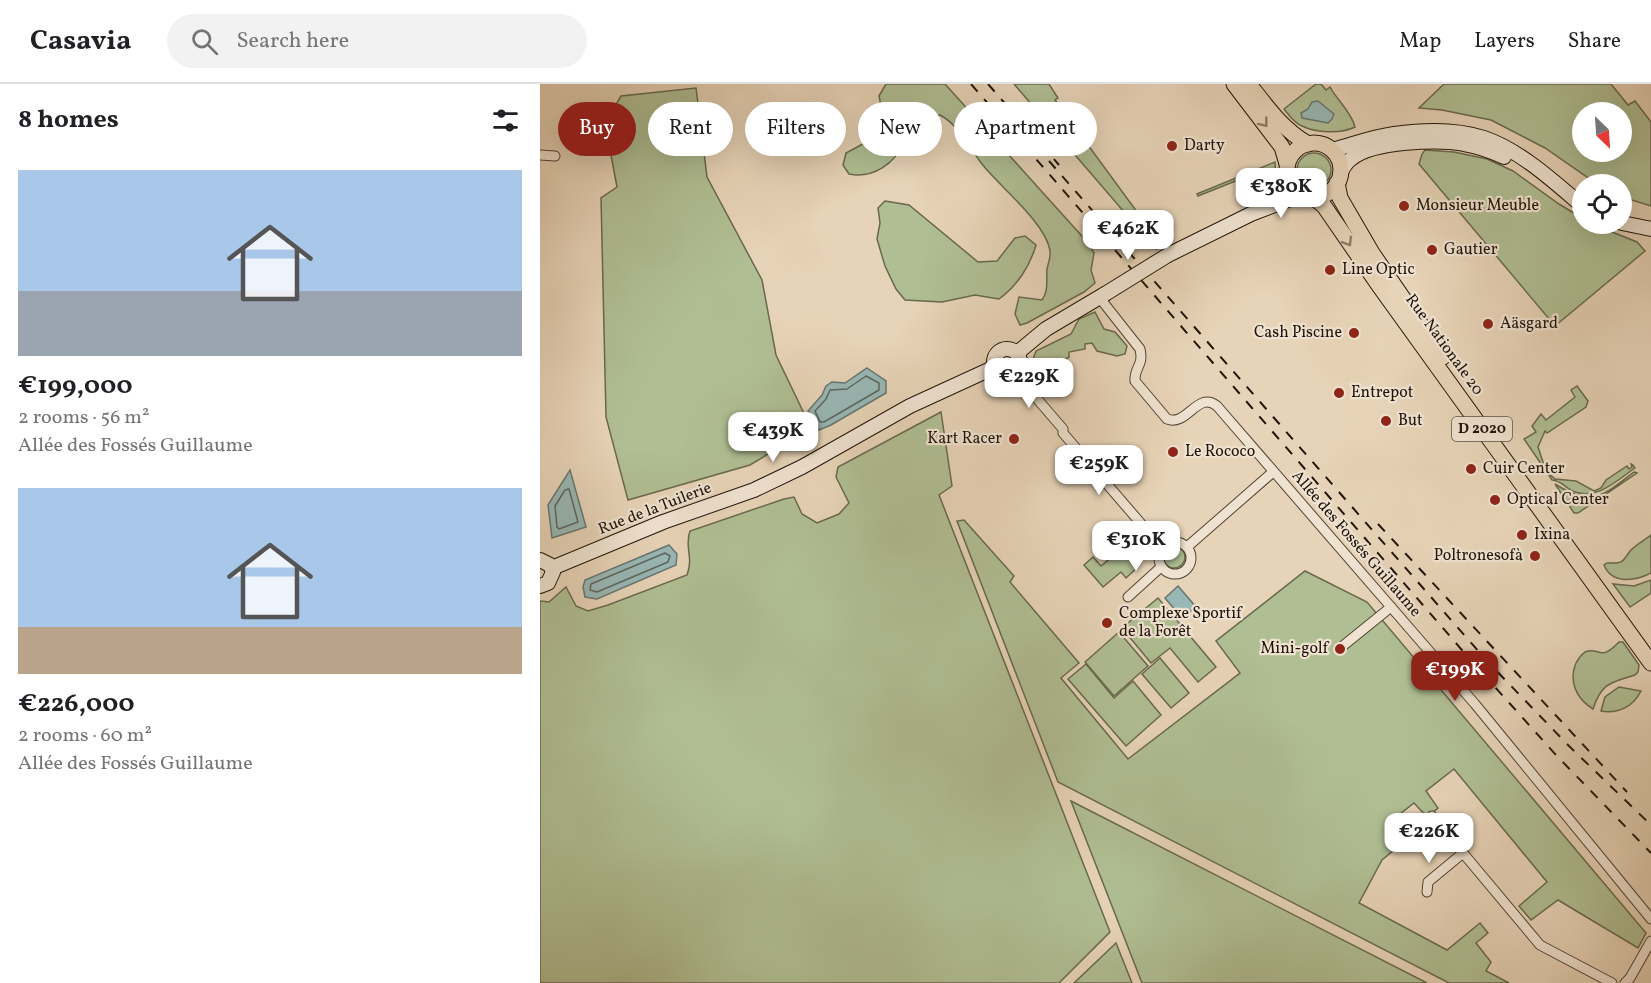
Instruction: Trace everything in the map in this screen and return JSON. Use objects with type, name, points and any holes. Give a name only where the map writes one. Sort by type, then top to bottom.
[{"type":"main road","points":[[1234,84],[1282,147],[1287,169],[1290,182],[1296,189],[1308,195],[1326,193],[1338,178],[1337,157],[1332,150],[1321,144],[1308,144],[1295,151],[1287,169]]},
{"type":"main road","points":[[1249,84],[1279,122],[1308,144]]},
{"type":"main road","name":"Rue Nationale 20","points":[[1338,178],[1337,191],[1347,211],[1400,295],[1651,647]]},
{"type":"main road","name":"Rue Nationale 20","points":[[1308,195],[1324,206],[1651,663]]},
{"type":"street","points":[[1332,150],[1377,143],[1426,141],[1448,141],[1483,148],[1504,157],[1572,200]]},
{"type":"street","points":[[1338,178],[1353,157],[1377,143]]},
{"type":"street","points":[[540,155],[555,156]]},
{"type":"street","name":"Rue de la Tuilerie","points":[[1251,214],[1277,195],[1287,169]]},
{"type":"street","name":"Rue de la Tuilerie","points":[[546,564],[754,490],[802,467],[910,406],[995,367],[994,360],[999,351],[1010,349],[1017,353],[1046,329],[1168,255],[1251,214],[1308,195]]},
{"type":"street","points":[[1632,225],[1651,229]]},
{"type":"street","name":"Allée des Fossés Guillaume","points":[[1102,296],[1140,349],[1142,359],[1135,373],[1135,381],[1167,419],[1177,421],[1202,403],[1213,403],[1475,705],[1651,919]]},
{"type":"street","points":[[1014,372],[1020,361],[1017,353]]},
{"type":"street","points":[[995,367],[1003,374],[1014,372]]},
{"type":"street","points":[[1014,372],[1063,429],[1068,429],[1160,537],[1163,544],[1158,556],[1161,567],[1169,573],[1184,572],[1191,558],[1187,547]]},
{"type":"street","points":[[1187,547],[1273,472]]},
{"type":"street","points":[[1163,544],[1173,542],[1187,547]]},
{"type":"street","points":[[540,586],[551,580],[546,564]]},
{"type":"street","points":[[1128,597],[1161,567]]},
{"type":"street","points":[[1344,645],[1391,607]]},
{"type":"street","points":[[1432,816],[1540,945],[1612,983]]},
{"type":"street","points":[[1427,892],[1428,882],[1463,853]]},
{"type":"street","points":[[1625,983],[1651,941]]},
{"type":"green space","points":[[886,84],[945,84],[961,102],[954,102],[954,126],[942,116],[942,102],[880,102],[879,96]]},
{"type":"green space","points":[[1014,84],[1049,84],[1058,98],[1055,100],[1056,102],[1029,102]]},
{"type":"green space","points":[[1316,84],[1321,84],[1326,90],[1330,87],[1351,117],[1355,127],[1336,132],[1321,131],[1302,126],[1292,119],[1284,109]]},
{"type":"green space","points":[[1444,84],[1611,84],[1626,102],[1572,102],[1572,162],[1632,162],[1632,103],[1635,101],[1651,122],[1651,206],[1632,200],[1632,174],[1583,174],[1545,148],[1491,120],[1442,110],[1419,108]]},
{"type":"green space","points":[[696,88],[698,102],[648,102],[648,156],[704,156],[707,177],[762,280],[776,355],[811,428],[750,465],[628,500],[606,417],[601,198],[617,187],[611,156],[636,156],[636,102],[617,102],[621,96]]},
{"type":"green space","points":[[858,147],[858,156],[896,156],[882,168],[858,175],[849,174],[843,165],[846,153]]},
{"type":"green space","points":[[1425,150],[1454,152],[1487,159],[1513,171],[1572,212],[1572,234],[1617,234],[1637,242],[1645,251],[1555,326],[1419,164]]},
{"type":"green space","points":[[1314,153],[1326,158],[1331,170],[1326,182],[1314,187],[1302,182],[1297,170],[1302,158]]},
{"type":"green space","points":[[976,156],[1010,156],[1089,244],[1094,253],[1091,270],[1095,283],[1084,292],[1020,325],[1015,314],[1019,297],[1042,300],[1046,293],[1050,258],[1047,240],[1021,205]]},
{"type":"green space","points":[[1076,156],[1096,156],[1162,246],[1156,249]]},
{"type":"green space","points":[[1275,162],[1276,176],[1272,191],[1257,204],[1243,178],[1198,196],[1197,194]]},
{"type":"green space","points":[[885,201],[909,205],[978,262],[997,261],[1015,238],[1025,236],[1036,245],[1022,275],[999,299],[975,295],[942,302],[905,300],[896,289],[885,266],[877,239],[880,223],[878,208]]},
{"type":"green space","points":[[1095,312],[1104,329],[1115,332],[1127,346],[1125,354],[1117,356],[1097,351],[1092,343],[1085,344],[1085,349],[1069,352],[1069,357],[1055,366],[1056,386],[1054,393],[1049,395],[1038,380],[1034,369],[1036,351],[1071,334],[1079,319]]},
{"type":"green space","points":[[1577,386],[1588,401],[1586,407],[1547,433],[1545,431],[1538,447],[1546,471],[1555,479],[1576,481],[1594,491],[1601,488],[1606,480],[1627,466],[1629,469],[1632,467],[1631,464],[1633,465],[1635,468],[1598,492],[1572,491],[1560,482],[1552,480],[1524,439],[1536,432],[1532,426],[1541,414],[1546,420],[1575,397],[1571,390]]},
{"type":"green space","points":[[941,412],[952,486],[939,495],[1110,932],[1059,983],[540,983],[540,601],[549,602],[566,587],[576,606],[588,611],[687,575],[690,562],[688,537],[690,531],[784,499],[794,497],[802,514],[817,523],[839,514],[849,503],[836,477],[838,467]]},
{"type":"green space","points":[[1634,472],[1637,473],[1578,513],[1574,513],[1555,484],[1579,496],[1597,496],[1605,493]]},
{"type":"green space","points":[[964,520],[1014,576],[1010,582],[1079,663],[1061,678],[1128,759],[1240,673],[1216,641],[1305,571],[1367,602],[1646,933],[1638,948],[1558,900],[1531,920],[1519,906],[1547,882],[1454,769],[1426,791],[1438,808],[1427,817],[1414,803],[1386,825],[1400,845],[1382,860],[1359,903],[1447,950],[1480,923],[1488,933],[1476,943],[1491,962],[1486,971],[1509,983],[1449,983],[1058,782],[957,521]]},
{"type":"green space","points":[[1651,535],[1651,573],[1625,580],[1613,576],[1608,571],[1604,565],[1621,562],[1632,549]]},
{"type":"green space","points":[[1170,546],[1178,546],[1185,553],[1185,561],[1178,568],[1170,568],[1163,561],[1163,553]]},
{"type":"green space","points":[[1119,551],[1126,558],[1132,558],[1138,567],[1126,578],[1121,572],[1103,587],[1084,565],[1093,557],[1101,566]]},
{"type":"green space","points":[[1651,580],[1651,593],[1630,607],[1613,584],[1634,586]]},
{"type":"green space","points":[[1158,598],[1216,667],[1198,682],[1170,648],[1151,663],[1122,628]]},
{"type":"green space","points":[[1119,632],[1148,666],[1114,696],[1085,662]]},
{"type":"green space","points":[[1619,642],[1623,642],[1639,665],[1638,672],[1604,688],[1593,709],[1578,695],[1573,677],[1576,663],[1585,652],[1607,652]]},
{"type":"green space","points":[[1160,658],[1189,693],[1171,708],[1142,674]]},
{"type":"green space","points":[[1086,664],[1114,698],[1133,681],[1161,715],[1126,746],[1068,679]]},
{"type":"green space","points":[[1619,687],[1641,691],[1634,701],[1624,708],[1601,711],[1605,697]]},
{"type":"green space","points":[[1071,801],[1427,983],[1142,983]]},
{"type":"green space","points":[[1116,943],[1132,983],[1074,983]]},
{"type":"water","points":[[1318,101],[1334,114],[1328,123],[1302,118],[1301,113],[1308,109],[1312,102]]},
{"type":"water","points":[[867,368],[886,381],[886,393],[819,430],[808,411],[822,395],[826,386],[832,382],[845,383]]},
{"type":"water","points":[[570,470],[586,527],[552,538],[548,505]]},
{"type":"water","points":[[669,545],[677,554],[676,565],[597,599],[585,597],[583,587],[585,580]]},
{"type":"water","points":[[1178,586],[1196,607],[1182,618],[1165,598]]},
{"type":"railway","points":[[971,84],[1468,657],[1556,755],[1651,853]]},
{"type":"railway","points":[[988,84],[1059,165]]},
{"type":"railway","points":[[1049,161],[1487,661],[1569,746],[1651,825]]},
{"type":"railway","points":[[1378,524],[1627,792]]},
{"type":"place","name":"Darty","points":[[1172,146]]},
{"type":"place","name":"Monsieur Meuble","points":[[1404,206]]},
{"type":"place","name":"Gautier","points":[[1432,250]]},
{"type":"place","name":"Line Optic","points":[[1330,270]]},
{"type":"place","name":"Aäsgard","points":[[1488,324]]},
{"type":"place","name":"Cash Piscine","points":[[1354,333]]},
{"type":"place","name":"Entrepot","points":[[1339,393]]},
{"type":"place","name":"But","points":[[1386,421]]},
{"type":"place","name":"Kart Racer","points":[[1014,439]]},
{"type":"place","name":"Le Rococo","points":[[1173,452]]},
{"type":"place","name":"Cuir Center","points":[[1471,469]]},
{"type":"place","name":"Optical Center","points":[[1495,500]]},
{"type":"place","name":"Ixina","points":[[1522,535]]},
{"type":"place","name":"Poltronesofà","points":[[1535,556]]},
{"type":"place","name":"Complexe Sportif de la Forêt","points":[[1107,623]]},
{"type":"place","name":"Mini-golf","points":[[1340,649]]}]
